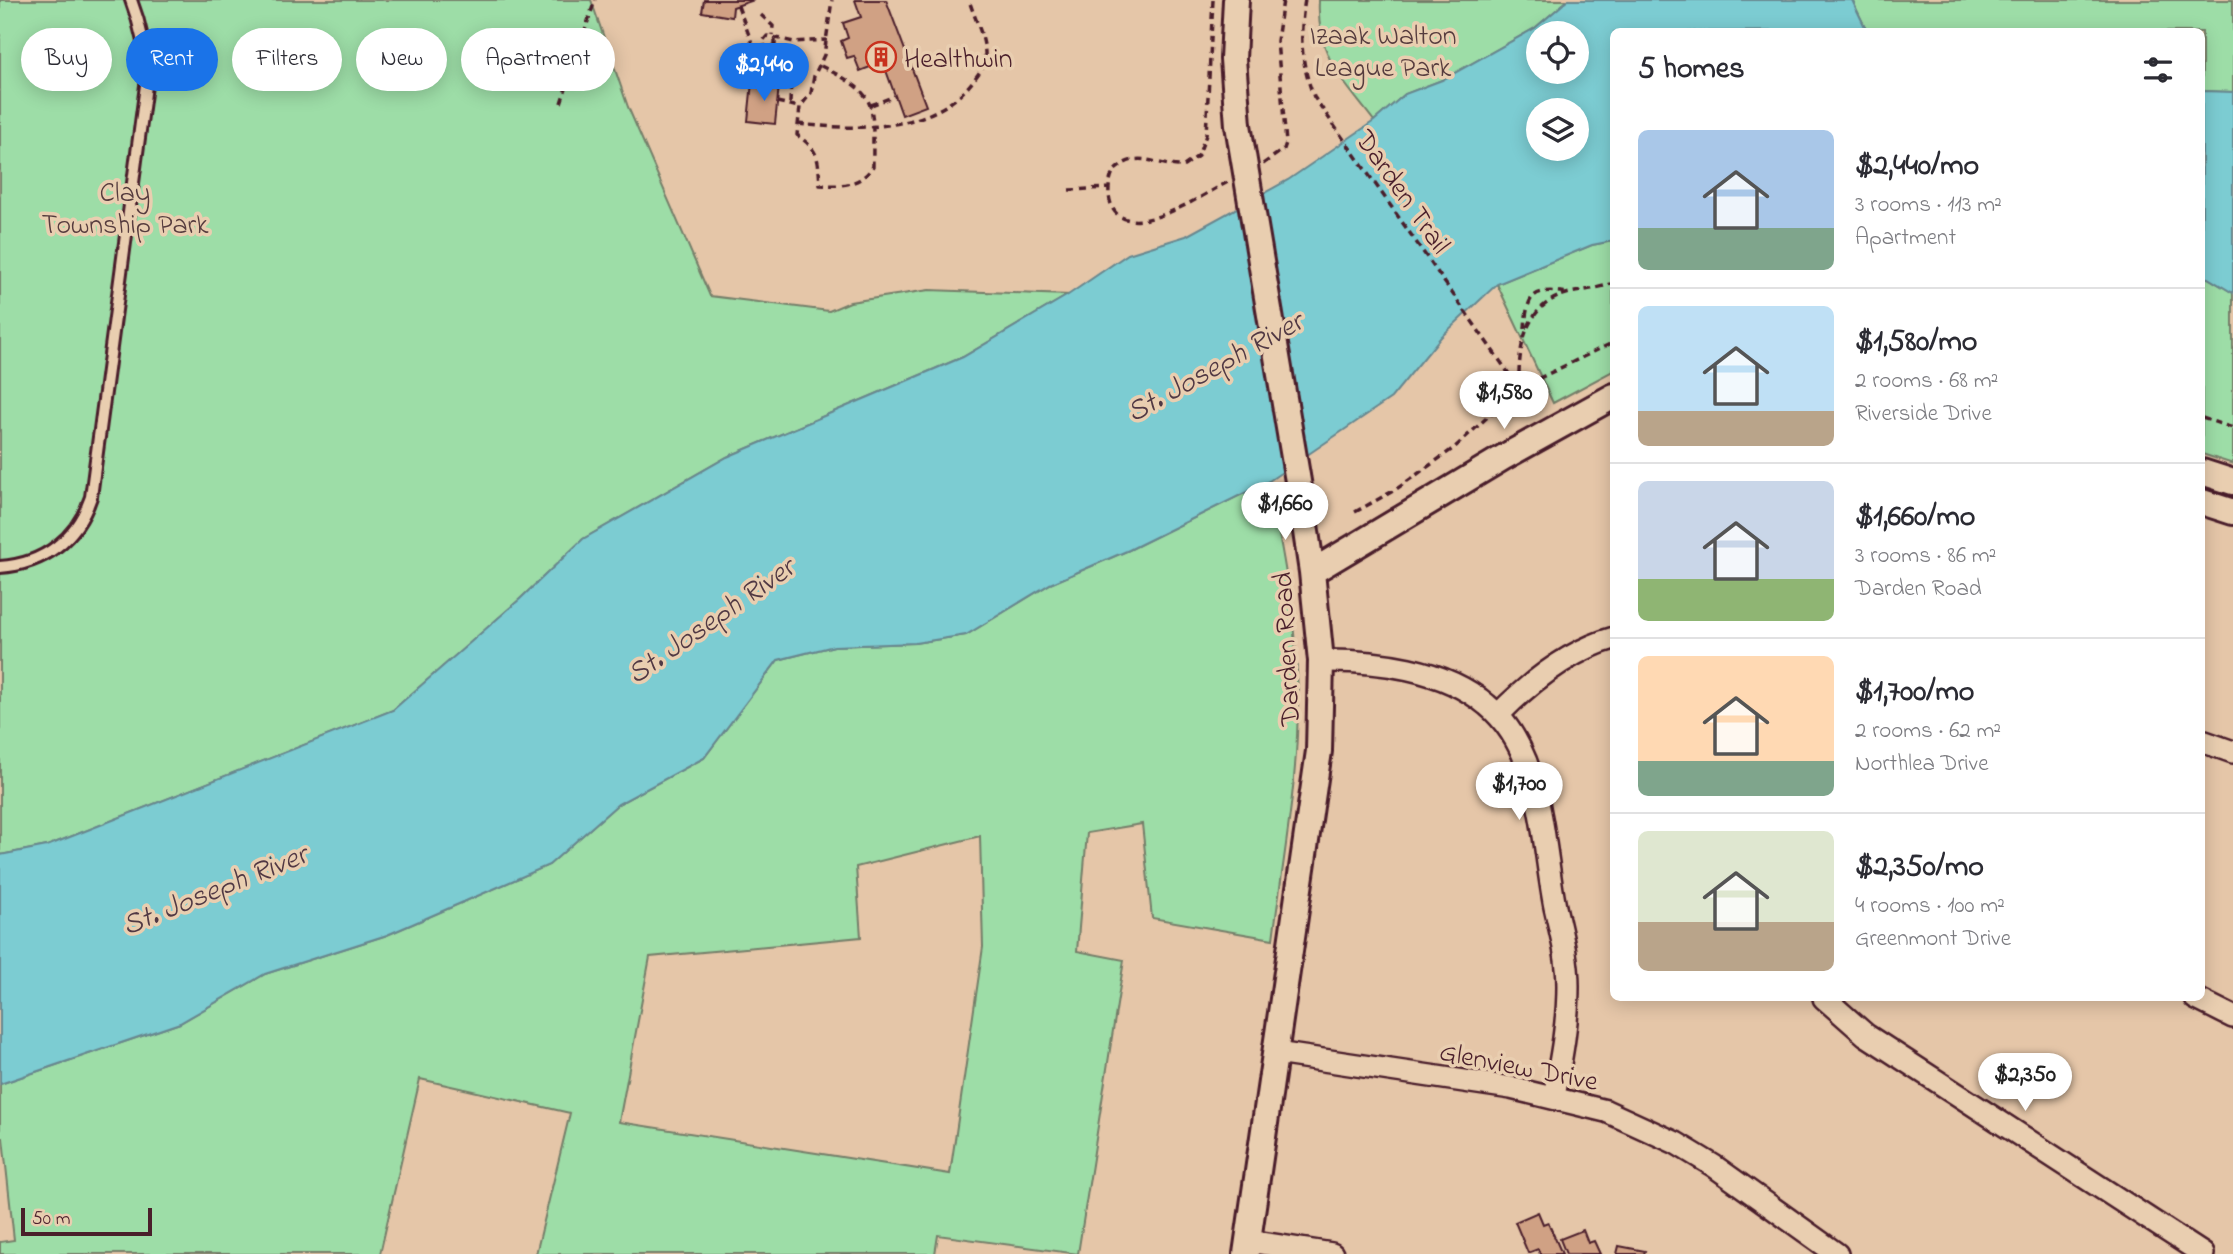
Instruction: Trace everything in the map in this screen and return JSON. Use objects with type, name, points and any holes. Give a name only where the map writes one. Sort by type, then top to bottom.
[{"type":"street","name":"Darden Road","points":[[1236,0],[1233,59],[1238,125],[1302,505],[1321,661],[1319,751],[1247,1247]]},
{"type":"street","points":[[1312,572],[1504,457],[1610,398]]},
{"type":"street","points":[[2205,473],[2233,482]]},
{"type":"street","points":[[2205,503],[2233,512]]},
{"type":"street","points":[[1498,715],[1541,675],[1565,660],[1610,640]]},
{"type":"street","points":[[1321,661],[1361,662],[1425,674],[1464,689],[1498,715],[1512,735],[1533,785],[1564,943],[1568,982],[1567,1022],[1554,1096]]},
{"type":"street","points":[[2205,742],[2233,752]]},
{"type":"street","points":[[1827,1001],[1866,1035],[2203,1254]]},
{"type":"street","points":[[2201,1001],[2233,1017]]},
{"type":"street","name":"Glenview Drive","points":[[1276,1053],[1554,1096],[1606,1111],[1676,1143],[1714,1166],[1837,1254]]},
{"type":"street","points":[[1247,1247],[1332,1254]]},
{"type":"lane","points":[[0,567],[31,561],[62,544],[76,529],[91,497],[147,78],[146,50],[131,0]]},
{"type":"path","points":[[561,103],[595,0]]},
{"type":"path","points":[[821,66],[852,82],[872,105],[873,166],[869,173],[854,183],[840,186],[820,185],[817,155],[812,145],[797,135],[800,107],[811,93],[814,76],[821,66],[832,0]]},
{"type":"path","points":[[797,124],[835,128],[873,127],[909,121],[948,107],[975,78],[983,67],[985,57],[969,0]]},
{"type":"path","points":[[1213,0],[1207,124],[1198,156],[1184,166],[1144,159],[1128,160],[1113,172],[1109,188],[1111,205],[1116,213],[1133,221],[1152,220],[1232,180]]},
{"type":"path","points":[[1262,165],[1279,154],[1286,142],[1277,41],[1283,0]]},
{"type":"path","name":"Darden Trail","points":[[1305,0],[1300,40],[1303,64],[1314,97],[1519,388]]},
{"type":"path","points":[[738,6],[755,51]]},
{"type":"path","points":[[761,15],[773,26],[775,45],[755,51],[748,61],[752,67],[762,70],[768,78],[781,73]]},
{"type":"path","points":[[765,47],[763,41],[767,36],[793,42],[813,38],[827,40]]},
{"type":"path","points":[[781,73],[786,64],[792,66],[794,71],[791,76],[790,103]]},
{"type":"path","points":[[781,73],[786,77],[791,76]]},
{"type":"path","points":[[872,105],[895,96]]},
{"type":"path","points":[[777,102],[800,107]]},
{"type":"path","points":[[1069,190],[1109,188]]},
{"type":"path","points":[[1525,331],[1542,305],[1570,293],[1610,285]]},
{"type":"path","points":[[1519,388],[1518,365],[1526,310],[1533,295],[1549,290],[1570,293]]},
{"type":"path","points":[[1355,512],[1395,490],[1454,448],[1519,388],[1610,344]]},
{"type":"path","points":[[2205,419],[2233,428]]},
{"type":"green space","name":"Clay Township Park","points":[[0,0],[591,0],[601,28],[461,28],[461,91],[615,91],[615,69],[628,107],[710,296],[829,311],[850,302],[929,290],[1068,295],[963,357],[727,457],[583,539],[520,599],[393,710],[47,846],[0,855]]},
{"type":"green space","name":"Izaak Walton League Park","points":[[1319,0],[1568,0],[1543,21],[1526,21],[1526,33],[1442,80],[1405,94],[1374,121],[1333,66],[1319,20]]},
{"type":"green space","points":[[1852,0],[2233,0],[2233,92],[2205,91],[2205,28],[1866,28]]},
{"type":"green space","points":[[1610,242],[1610,373],[1553,403],[1497,284],[1592,245]]},
{"type":"green space","points":[[2205,278],[2233,293],[2233,464],[2205,455]]},
{"type":"green space","points":[[1269,481],[1293,624],[1298,705],[1295,772],[1273,939],[1152,918],[1142,824],[1087,833],[1077,951],[1124,960],[1078,1254],[938,1235],[935,1254],[536,1254],[570,1113],[420,1079],[380,1254],[0,1254],[0,1242],[14,1240],[3,1138],[0,1138],[0,1084],[180,1023],[265,974],[387,935],[549,865],[618,804],[704,758],[778,660],[834,646],[915,643],[966,635],[1050,584],[1129,550]],"holes":[[[980,836],[983,947],[950,1174],[619,1122],[650,957],[861,937],[856,867]]]},
{"type":"water","name":"St. Joseph River","points":[[1568,0],[1852,0],[1866,28],[1610,28],[1610,242],[1592,245],[1497,284],[1441,337],[1391,398],[1269,481],[1129,550],[1050,584],[966,635],[915,643],[834,646],[778,660],[704,758],[618,804],[549,865],[387,935],[265,974],[180,1023],[0,1084],[0,855],[47,846],[393,710],[520,599],[583,539],[727,457],[963,357],[1068,295],[1128,254],[1186,236],[1288,180],[1374,121],[1405,94],[1442,80],[1526,33],[1526,84],[1589,84],[1589,21],[1543,21]]},
{"type":"water","points":[[2205,91],[2233,92],[2233,293],[2205,278]]},
{"type":"building","points":[[704,0],[754,0],[733,7],[732,17],[702,12]]},
{"type":"building","name":"Healthwin","points":[[855,0],[886,0],[926,106],[902,115],[883,62],[860,71],[854,56],[847,58],[841,41],[848,38],[843,23],[861,17]]},
{"type":"building","points":[[752,82],[779,85],[775,124],[748,121]]},
{"type":"building","points":[[1538,1212],[1543,1224],[1548,1222],[1562,1254],[1540,1254],[1538,1249],[1528,1253],[1515,1222]]},
{"type":"building","points":[[1583,1230],[1588,1243],[1594,1241],[1600,1254],[1566,1254],[1560,1239]]},
{"type":"building","points":[[1619,1246],[1645,1251],[1644,1254],[1617,1254]]},
{"type":"place","name":"Healthwin","points":[[881,57]]}]
